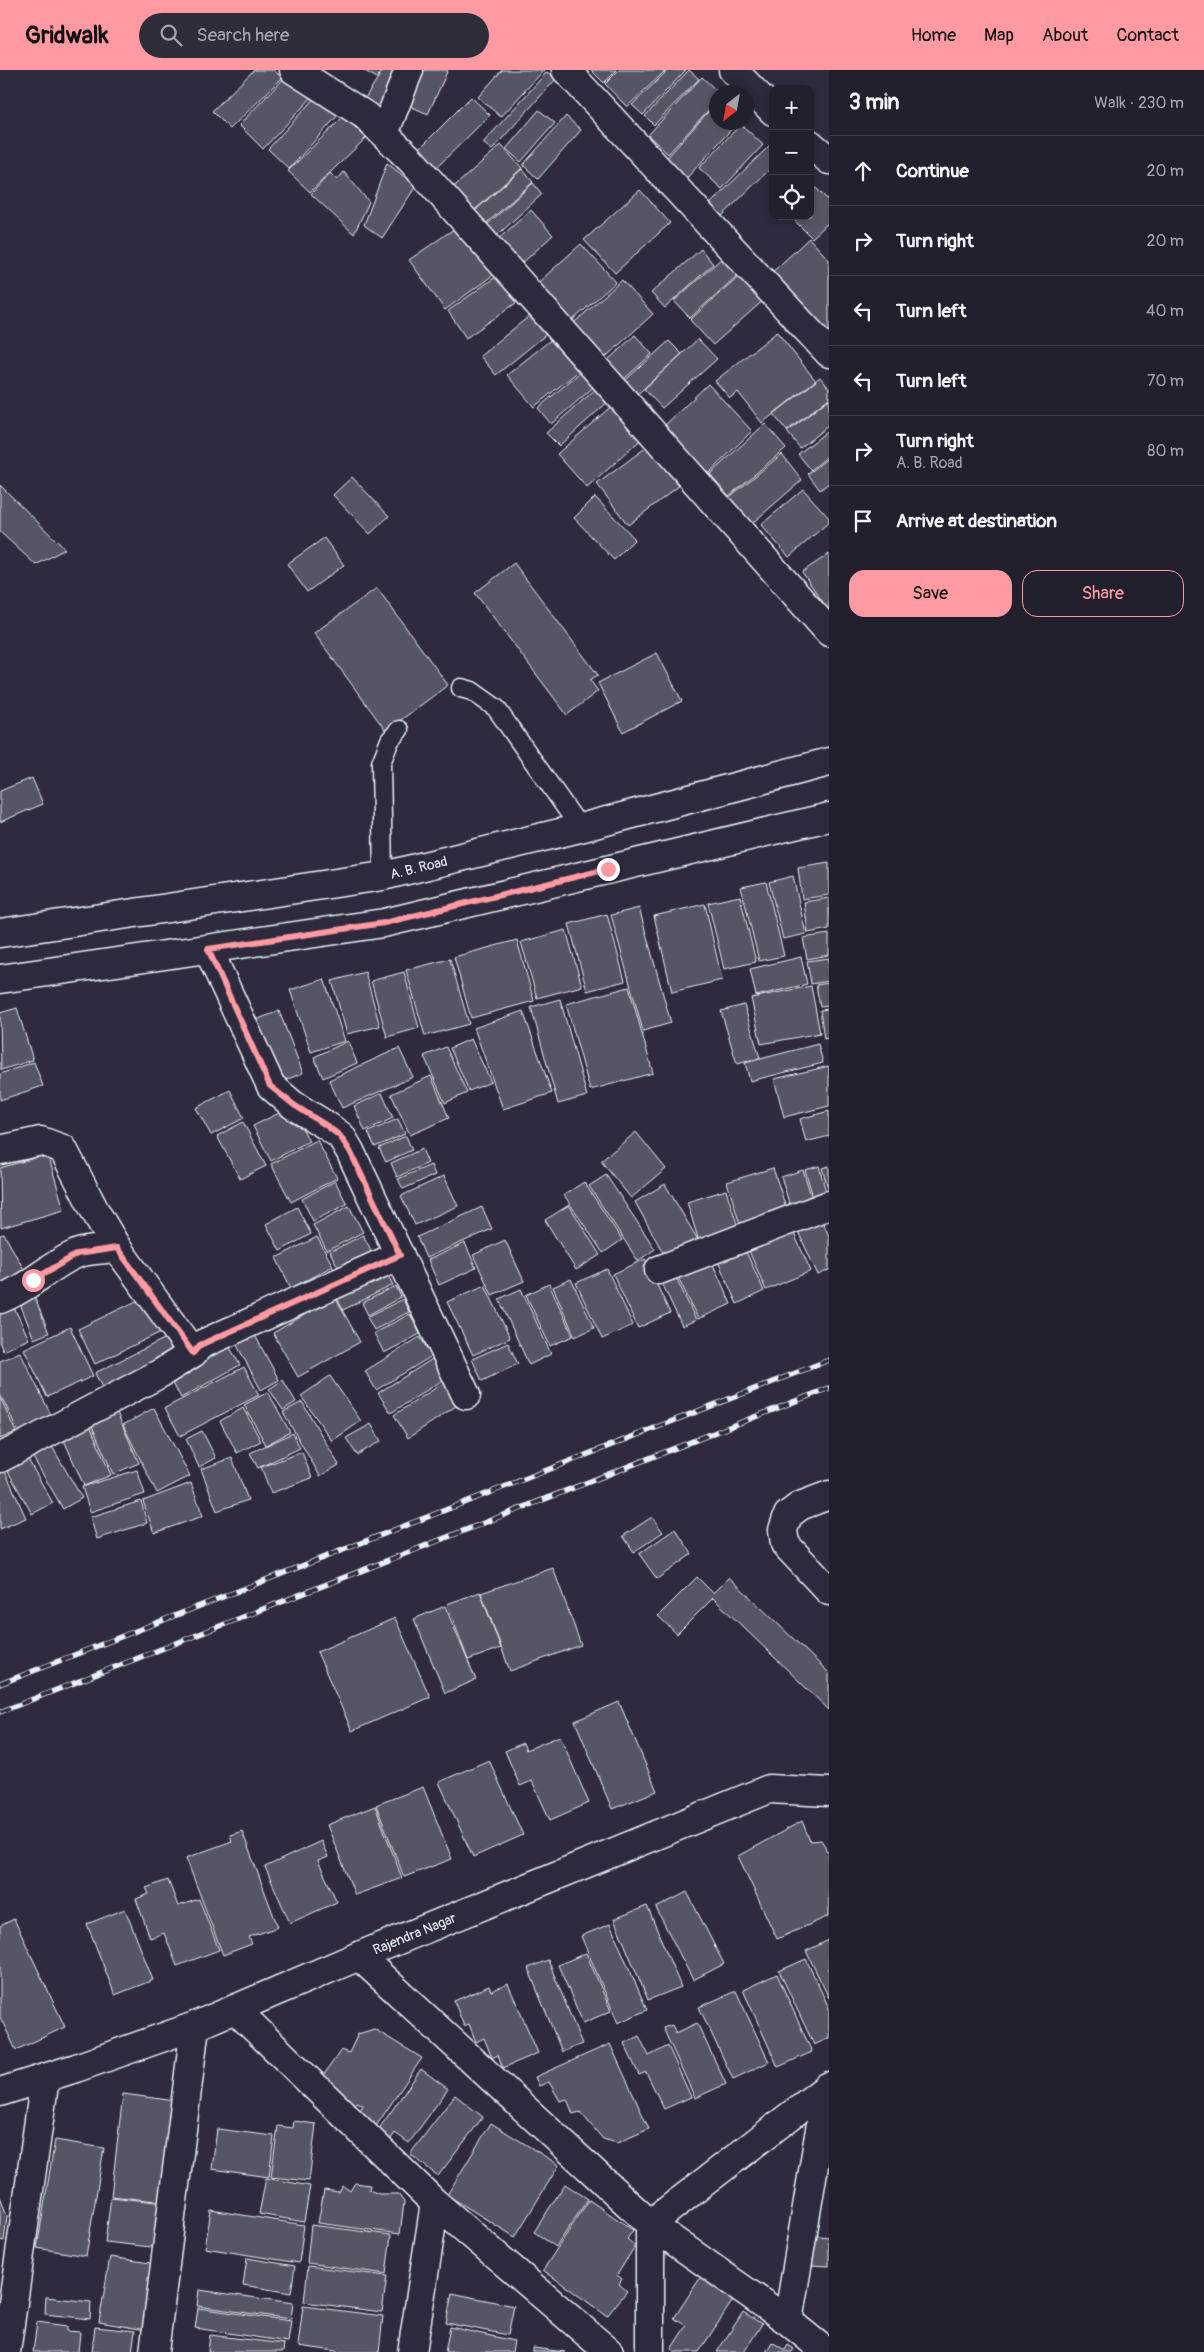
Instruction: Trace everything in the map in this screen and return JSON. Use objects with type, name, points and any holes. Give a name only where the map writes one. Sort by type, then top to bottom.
[{"type":"street","points":[[294,70],[366,116],[418,168],[829,632]]},
{"type":"street","points":[[384,134],[409,70]]},
{"type":"street","points":[[566,70],[829,352]]},
{"type":"street","points":[[733,70],[769,107]]},
{"type":"street","points":[[814,147],[829,160]]},
{"type":"street","name":"A. B. Road","points":[[0,933],[383,876],[580,828],[829,762]]},
{"type":"street","points":[[0,979],[384,923],[829,817]]},
{"type":"street","points":[[208,949],[270,1086],[294,1105],[340,1136],[350,1151],[466,1394]]},
{"type":"street","points":[[0,1150],[41,1141],[63,1149],[95,1211],[117,1248],[193,1353]]},
{"type":"street","points":[[660,1270],[829,1205]]},
{"type":"street","points":[[0,1299],[23,1288],[48,1270],[77,1254],[117,1248]]},
{"type":"street","points":[[0,1458],[161,1373],[193,1353],[200,1345],[400,1255]]},
{"type":"street","points":[[829,1495],[800,1506],[788,1515],[783,1530],[785,1544],[829,1591]]},
{"type":"street","name":"Rajendra Nagar","points":[[0,2092],[196,2026],[359,1956],[769,1789],[829,1792]]},
{"type":"street","points":[[359,1956],[650,2224],[788,2321],[826,2352]]},
{"type":"street","points":[[235,2009],[435,2203],[609,2352]]},
{"type":"street","points":[[154,2352],[196,2026]]},
{"type":"street","points":[[6,2352],[45,2078]]},
{"type":"street","points":[[650,2224],[828,2086]]},
{"type":"street","points":[[788,2321],[828,2086]]},
{"type":"street","points":[[412,2352],[435,2203]]},
{"type":"street","points":[[650,2224],[650,2352]]},
{"type":"lane","points":[[461,688],[472,691],[496,708],[580,828]]},
{"type":"lane","points":[[383,876],[382,763],[390,740],[399,730]]},
{"type":"building","points":[[254,70],[274,70],[282,78],[230,129],[212,111]]},
{"type":"building","points":[[363,70],[382,70],[377,78]]},
{"type":"building","points":[[383,70],[403,70],[380,108],[365,98]]},
{"type":"building","points":[[418,70],[448,70],[428,114],[403,103]]},
{"type":"building","points":[[502,70],[544,70],[501,117],[478,97]]},
{"type":"building","points":[[591,70],[617,70],[604,83]]},
{"type":"building","points":[[619,70],[666,70],[627,107],[605,84]]},
{"type":"building","points":[[668,70],[686,70],[643,115],[632,105]]},
{"type":"building","points":[[689,70],[699,79],[654,125],[645,116]]},
{"type":"building","points":[[291,71],[315,94],[263,149],[239,125]]},
{"type":"building","points":[[547,72],[556,79],[492,150],[483,143]]},
{"type":"building","points":[[702,77],[711,85],[709,85],[709,110],[668,154],[648,135]]},
{"type":"building","points":[[318,94],[340,113],[289,169],[268,149]]},
{"type":"building","points":[[471,97],[490,115],[436,168],[418,150]]},
{"type":"building","points":[[539,110],[555,123],[521,162],[506,149]]},
{"type":"building","points":[[709,111],[709,130],[731,130],[684,181],[664,161]]},
{"type":"building","points":[[344,116],[366,138],[310,192],[288,171]]},
{"type":"building","points":[[566,116],[581,130],[538,179],[523,165]]},
{"type":"building","points":[[735,130],[747,130],[763,145],[722,189],[699,168]]},
{"type":"building","points":[[501,145],[522,168],[469,215],[448,192]]},
{"type":"building","points":[[769,146],[769,170],[721,217],[709,205]]},
{"type":"building","points":[[387,163],[416,186],[382,238],[364,225]]},
{"type":"building","points":[[522,169],[533,182],[480,229],[468,217]]},
{"type":"building","points":[[344,172],[369,202],[354,234],[311,194],[330,173],[337,180]]},
{"type":"building","points":[[533,183],[542,194],[489,243],[479,232]]},
{"type":"building","points":[[816,188],[829,201],[829,222],[812,238],[794,220],[814,220],[814,190]]},
{"type":"building","points":[[640,190],[670,223],[615,273],[584,240]]},
{"type":"building","points":[[531,210],[553,235],[518,267],[496,241]]},
{"type":"building","points":[[461,224],[496,273],[445,310],[409,260]]},
{"type":"building","points":[[809,238],[829,260],[829,346],[766,278]]},
{"type":"building","points":[[581,244],[616,282],[565,327],[531,289]]},
{"type":"building","points":[[701,249],[713,264],[665,308],[651,293]]},
{"type":"building","points":[[723,257],[739,274],[690,318],[674,301]]},
{"type":"building","points":[[743,272],[766,298],[713,345],[690,320]]},
{"type":"building","points":[[497,276],[516,303],[466,338],[448,311]]},
{"type":"building","points":[[622,280],[653,314],[598,364],[567,329]]},
{"type":"building","points":[[533,313],[549,332],[496,375],[480,356]]},
{"type":"building","points":[[777,332],[816,381],[762,423],[738,392],[730,398],[715,381]]},
{"type":"building","points":[[635,335],[652,354],[623,380],[606,362]]},
{"type":"building","points":[[553,338],[580,370],[534,407],[507,375]]},
{"type":"building","points":[[698,339],[717,359],[662,408],[644,389]]},
{"type":"building","points":[[669,341],[682,354],[632,399],[620,385]]},
{"type":"building","points":[[583,370],[596,385],[551,424],[538,408]]},
{"type":"building","points":[[820,377],[829,388],[829,398],[787,431],[773,414]]},
{"type":"building","points":[[708,384],[752,431],[707,475],[662,428]]},
{"type":"building","points":[[599,386],[611,399],[559,446],[546,433]]},
{"type":"building","points":[[829,399],[829,425],[800,448],[787,432]]},
{"type":"building","points":[[615,403],[645,436],[587,488],[557,454]]},
{"type":"building","points":[[765,424],[786,448],[729,496],[710,474]]},
{"type":"building","points":[[829,430],[829,455],[811,470],[798,454]]},
{"type":"building","points":[[648,446],[679,486],[628,525],[597,484]]},
{"type":"building","points":[[782,454],[802,480],[749,526],[727,499]]},
{"type":"building","points":[[829,457],[829,483],[820,490],[808,474]]},
{"type":"building","points":[[352,477],[389,516],[370,534],[333,495]]},
{"type":"building","points":[[0,485],[65,549],[36,565],[0,532]]},
{"type":"building","points":[[803,489],[829,518],[829,522],[789,557],[761,525]]},
{"type":"building","points":[[595,497],[635,539],[614,560],[574,518]]},
{"type":"building","points":[[324,538],[344,565],[307,592],[287,564]]},
{"type":"building","points":[[829,554],[829,611],[802,572]]},
{"type":"building","points":[[514,563],[598,675],[590,680],[598,691],[567,715],[475,593]]},
{"type":"building","points":[[377,588],[448,685],[386,731],[314,633]]},
{"type":"building","points":[[657,653],[682,701],[623,732],[598,683]]},
{"type":"building","points":[[32,778],[43,804],[0,822],[0,791]]},
{"type":"building","points":[[829,863],[829,895],[802,899],[798,868]]},
{"type":"building","points":[[793,876],[806,934],[783,939],[769,882]]},
{"type":"building","points":[[766,882],[784,956],[759,961],[741,887]]},
{"type":"building","points":[[740,896],[756,962],[724,969],[708,903]]},
{"type":"building","points":[[829,898],[829,929],[808,933],[804,902]]},
{"type":"building","points":[[705,904],[722,980],[672,992],[654,916]]},
{"type":"building","points":[[639,908],[671,1023],[643,1031],[611,915]]},
{"type":"building","points":[[607,914],[625,981],[587,991],[569,924]]},
{"type":"building","points":[[566,930],[582,986],[537,998],[521,942]]},
{"type":"building","points":[[829,934],[829,955],[807,959],[803,938]]},
{"type":"building","points":[[517,940],[534,1001],[471,1018],[454,957]]},
{"type":"building","points":[[801,957],[807,984],[756,996],[750,969]]},
{"type":"building","points":[[829,958],[829,981],[811,984],[807,961]]},
{"type":"building","points":[[450,959],[469,1024],[425,1036],[406,970]]},
{"type":"building","points":[[365,972],[380,1026],[347,1034],[332,981]]},
{"type":"building","points":[[404,972],[419,1028],[387,1037],[371,981]]},
{"type":"building","points":[[324,979],[345,1041],[311,1052],[290,990]]},
{"type":"building","points":[[829,983],[829,1006],[820,1007],[816,985]]},
{"type":"building","points":[[811,986],[820,1033],[761,1044],[751,998]]},
{"type":"building","points":[[629,987],[653,1073],[590,1090],[566,1004]]},
{"type":"building","points":[[560,999],[587,1096],[558,1104],[531,1007]]},
{"type":"building","points":[[744,1005],[760,1058],[737,1064],[721,1011]]},
{"type":"building","points":[[17,1008],[33,1060],[1,1070],[0,1013]]},
{"type":"building","points":[[829,1009],[829,1038],[824,1039],[820,1010]]},
{"type":"building","points":[[279,1011],[303,1073],[273,1085],[248,1023]]},
{"type":"building","points":[[523,1011],[552,1093],[503,1109],[474,1028]]},
{"type":"building","points":[[471,1039],[491,1082],[469,1091],[450,1048]]},
{"type":"building","points":[[348,1041],[357,1063],[323,1078],[314,1057]]},
{"type":"building","points":[[818,1044],[823,1063],[750,1081],[745,1063]]},
{"type":"building","points":[[446,1047],[467,1093],[445,1103],[424,1056]]},
{"type":"building","points":[[399,1048],[413,1077],[342,1108],[329,1080]]},
{"type":"building","points":[[34,1062],[43,1086],[0,1100],[0,1074]]},
{"type":"building","points":[[829,1066],[829,1106],[784,1117],[774,1079]]},
{"type":"building","points":[[431,1076],[449,1118],[410,1135],[391,1094]]},
{"type":"building","points":[[230,1090],[244,1118],[211,1135],[196,1108]]},
{"type":"building","points":[[382,1093],[393,1118],[365,1131],[354,1106]]},
{"type":"building","points":[[291,1107],[309,1141],[271,1161],[253,1126]]},
{"type":"building","points":[[829,1111],[829,1136],[806,1142],[800,1119]]},
{"type":"building","points":[[398,1119],[405,1134],[375,1147],[368,1132]]},
{"type":"building","points":[[243,1122],[266,1166],[240,1179],[217,1136]]},
{"type":"building","points":[[636,1132],[666,1169],[631,1198],[601,1161]]},
{"type":"building","points":[[406,1136],[412,1150],[386,1162],[379,1148]]},
{"type":"building","points":[[317,1140],[337,1178],[291,1202],[271,1164]]},
{"type":"building","points":[[422,1149],[428,1163],[397,1177],[391,1163]]},
{"type":"building","points":[[48,1154],[64,1210],[1,1228],[0,1168]]},
{"type":"building","points":[[431,1165],[435,1175],[403,1189],[398,1179]]},
{"type":"building","points":[[819,1166],[827,1196],[814,1200],[805,1170]]},
{"type":"building","points":[[829,1166],[829,1192],[822,1168]]},
{"type":"building","points":[[773,1168],[788,1214],[741,1228],[727,1182]]},
{"type":"building","points":[[803,1170],[813,1202],[791,1209],[781,1177]]},
{"type":"building","points":[[606,1175],[655,1249],[638,1261],[589,1186]]},
{"type":"building","points":[[444,1176],[458,1206],[415,1225],[401,1196]]},
{"type":"building","points":[[335,1181],[347,1204],[313,1221],[302,1199]]},
{"type":"building","points":[[584,1182],[622,1240],[603,1253],[564,1195]]},
{"type":"building","points":[[665,1184],[698,1240],[666,1258],[635,1202]]},
{"type":"building","points":[[726,1190],[740,1233],[700,1245],[687,1202]]},
{"type":"building","points":[[569,1205],[600,1255],[576,1270],[545,1220]]},
{"type":"building","points":[[349,1206],[363,1232],[327,1251],[313,1225]]},
{"type":"building","points":[[297,1207],[311,1234],[280,1251],[266,1224]]},
{"type":"building","points":[[482,1207],[492,1229],[426,1258],[417,1237]]},
{"type":"building","points":[[819,1214],[829,1236],[829,1270],[818,1275],[795,1225]]},
{"type":"building","points":[[790,1225],[811,1271],[766,1290],[746,1244]]},
{"type":"building","points":[[4,1234],[27,1275],[0,1290],[0,1235]]},
{"type":"building","points":[[363,1235],[372,1252],[339,1269],[330,1252]]},
{"type":"building","points":[[317,1237],[333,1266],[291,1288],[276,1258]]},
{"type":"building","points":[[505,1240],[524,1281],[492,1295],[473,1255]]},
{"type":"building","points":[[465,1243],[476,1268],[439,1285],[428,1260]]},
{"type":"building","points":[[742,1243],[764,1291],[737,1304],[715,1255]]},
{"type":"building","points":[[645,1259],[670,1313],[638,1328],[613,1274]]},
{"type":"building","points":[[711,1260],[731,1304],[698,1319],[677,1275]]},
{"type":"building","points":[[384,1268],[393,1285],[343,1310],[335,1294]]},
{"type":"building","points":[[607,1269],[633,1325],[602,1339],[576,1283]]},
{"type":"building","points":[[674,1273],[696,1320],[682,1326],[660,1279]]},
{"type":"building","points":[[571,1279],[594,1328],[575,1337],[553,1287]]},
{"type":"building","points":[[549,1284],[573,1336],[550,1346],[526,1295]]},
{"type":"building","points":[[485,1285],[510,1338],[473,1355],[447,1302]]},
{"type":"building","points":[[396,1286],[401,1297],[368,1315],[362,1303]]},
{"type":"building","points":[[521,1289],[551,1354],[529,1365],[499,1299]]},
{"type":"building","points":[[149,1295],[165,1330],[95,1364],[78,1329]]},
{"type":"building","points":[[34,1296],[49,1333],[34,1339],[19,1301]]},
{"type":"building","points":[[335,1297],[360,1342],[298,1377],[273,1333]]},
{"type":"building","points":[[10,1299],[29,1339],[3,1351],[0,1344],[0,1304]]},
{"type":"building","points":[[403,1299],[409,1312],[374,1330],[367,1317]]},
{"type":"building","points":[[410,1314],[420,1334],[384,1353],[374,1333]]},
{"type":"building","points":[[250,1326],[279,1380],[261,1390],[232,1336]]},
{"type":"building","points":[[70,1327],[93,1376],[47,1397],[24,1349]]},
{"type":"building","points":[[420,1337],[432,1356],[376,1390],[365,1371]]},
{"type":"building","points":[[166,1338],[177,1361],[106,1396],[95,1373]]},
{"type":"building","points":[[508,1343],[518,1364],[482,1381],[472,1359]]},
{"type":"building","points":[[229,1346],[240,1365],[181,1398],[170,1378]]},
{"type":"building","points":[[20,1352],[56,1425],[23,1441],[0,1394],[0,1361]]},
{"type":"building","points":[[434,1358],[446,1378],[391,1413],[378,1393]]},
{"type":"building","points":[[244,1367],[259,1395],[180,1436],[165,1408]]},
{"type":"building","points":[[330,1376],[361,1421],[332,1441],[301,1396]]},
{"type":"building","points":[[283,1380],[296,1402],[283,1410],[269,1389]]},
{"type":"building","points":[[445,1382],[459,1404],[408,1438],[394,1415]]},
{"type":"building","points":[[268,1392],[290,1432],[266,1445],[244,1405]]},
{"type":"building","points":[[0,1397],[16,1432],[0,1439]]},
{"type":"building","points":[[302,1402],[339,1465],[320,1476],[283,1412]]},
{"type":"building","points":[[115,1408],[139,1463],[113,1474],[89,1419]]},
{"type":"building","points":[[154,1408],[190,1476],[157,1493],[123,1425]]},
{"type":"building","points":[[243,1408],[261,1441],[237,1453],[220,1421]]},
{"type":"building","points":[[88,1421],[111,1475],[84,1486],[61,1433]]},
{"type":"building","points":[[371,1424],[381,1441],[357,1455],[346,1438]]},
{"type":"building","points":[[202,1431],[216,1458],[199,1467],[186,1439]]},
{"type":"building","points":[[293,1433],[300,1448],[258,1468],[250,1453]]},
{"type":"building","points":[[50,1443],[82,1498],[63,1509],[31,1454]]},
{"type":"building","points":[[302,1452],[312,1478],[271,1493],[261,1467]]},
{"type":"building","points":[[26,1456],[53,1503],[32,1514],[6,1468]]},
{"type":"building","points":[[232,1458],[248,1500],[217,1511],[201,1469]]},
{"type":"building","points":[[137,1470],[145,1494],[90,1512],[82,1487]]},
{"type":"building","points":[[5,1471],[26,1518],[0,1529],[0,1473]]},
{"type":"building","points":[[191,1483],[203,1516],[154,1533],[143,1501]]},
{"type":"building","points":[[141,1501],[147,1523],[97,1539],[90,1517]]},
{"type":"building","points":[[652,1517],[663,1532],[634,1552],[623,1536]]},
{"type":"building","points":[[675,1529],[692,1554],[657,1579],[639,1554]]},
{"type":"building","points":[[553,1568],[581,1645],[510,1671],[481,1593]]},
{"type":"building","points":[[697,1577],[713,1593],[729,1577],[829,1673],[829,1710],[713,1598],[677,1634],[658,1616]]},
{"type":"building","points":[[480,1592],[501,1648],[468,1660],[447,1604]]},
{"type":"building","points":[[445,1606],[476,1680],[445,1693],[414,1619]]},
{"type":"building","points":[[395,1618],[430,1697],[352,1731],[317,1652]]},
{"type":"building","points":[[619,1702],[657,1791],[612,1809],[575,1721]]},
{"type":"building","points":[[560,1736],[589,1803],[550,1820],[532,1781],[520,1786],[505,1751],[523,1743],[526,1750]]},
{"type":"building","points":[[489,1760],[523,1835],[473,1857],[439,1782]]},
{"type":"building","points":[[423,1787],[452,1859],[404,1877],[376,1805]]},
{"type":"building","points":[[375,1806],[402,1878],[355,1895],[327,1825]]},
{"type":"building","points":[[802,1821],[810,1841],[821,1840],[829,1853],[829,1916],[777,1939],[738,1856]]},
{"type":"building","points":[[242,1831],[278,1927],[249,1937],[252,1944],[223,1955],[186,1858],[232,1841],[230,1835]]},
{"type":"building","points":[[321,1841],[328,1857],[318,1861],[337,1902],[290,1923],[265,1867]]},
{"type":"building","points":[[168,1880],[178,1906],[199,1899],[219,1950],[177,1966],[164,1933],[150,1938],[136,1899],[149,1894],[146,1888]]},
{"type":"building","points":[[687,1892],[724,1964],[693,1980],[656,1908]]},
{"type":"building","points":[[647,1906],[681,1987],[648,2000],[614,1919]]},
{"type":"building","points":[[125,1909],[153,1980],[115,1995],[87,1924]]},
{"type":"building","points":[[14,1919],[65,2027],[16,2050],[0,2017],[0,1926]]},
{"type":"building","points":[[610,1924],[647,2010],[618,2023],[581,1936]]},
{"type":"building","points":[[829,1940],[829,1998],[806,1951]]},
{"type":"building","points":[[586,1953],[611,2011],[583,2023],[558,1965]]},
{"type":"building","points":[[806,1959],[829,2008],[829,2038],[814,2045],[779,1971]]},
{"type":"building","points":[[548,1960],[582,2044],[562,2052],[528,1968]]},
{"type":"building","points":[[777,1974],[812,2052],[778,2067],[743,1990]]},
{"type":"building","points":[[508,1984],[538,2053],[503,2068],[498,2055],[492,2058],[484,2038],[476,2042],[469,2024],[464,2026],[454,2001],[489,1986],[491,1991]]},
{"type":"building","points":[[736,1991],[769,2062],[733,2079],[699,2007]]},
{"type":"building","points":[[697,2023],[726,2084],[695,2098],[663,2028],[672,2025],[676,2033]]},
{"type":"building","points":[[374,2029],[422,2058],[374,2129],[356,2118],[363,2105],[356,2102],[350,2111],[321,2079],[341,2050],[349,2053],[358,2034]]},
{"type":"building","points":[[639,2036],[649,2056],[668,2046],[691,2097],[664,2109],[646,2072],[639,2075],[624,2043]]},
{"type":"building","points":[[610,2044],[649,2129],[617,2143],[603,2139],[580,2112],[573,2114],[567,2099],[560,2101],[549,2082],[539,2086],[535,2077]]},
{"type":"building","points":[[421,2069],[448,2089],[409,2143],[395,2133],[389,2142],[376,2133]]},
{"type":"building","points":[[123,2094],[176,2101],[165,2202],[111,2196]]},
{"type":"building","points":[[455,2095],[483,2117],[438,2176],[410,2154]]},
{"type":"building","points":[[294,2121],[316,2124],[309,2181],[271,2177],[278,2126],[293,2128]]},
{"type":"building","points":[[491,2123],[559,2165],[515,2237],[447,2195]]},
{"type":"building","points":[[217,2129],[274,2136],[269,2177],[212,2169]]},
{"type":"building","points":[[55,2140],[104,2148],[86,2256],[37,2248]]},
{"type":"building","points":[[266,2178],[310,2186],[304,2222],[259,2214]]},
{"type":"building","points":[[355,2183],[370,2185],[369,2190],[379,2194],[398,2194],[404,2202],[400,2234],[318,2223],[324,2190],[339,2192],[343,2186],[350,2191]]},
{"type":"building","points":[[565,2184],[588,2199],[556,2247],[534,2232]]},
{"type":"building","points":[[0,2196],[7,2216],[4,2241],[0,2240]]},
{"type":"building","points":[[111,2197],[165,2203],[160,2248],[105,2242]]},
{"type":"building","points":[[589,2200],[633,2230],[627,2239],[635,2246],[617,2275],[622,2279],[619,2284],[627,2291],[607,2316],[543,2270]]},
{"type":"building","points":[[211,2210],[304,2225],[299,2263],[205,2248]]},
{"type":"building","points":[[311,2225],[391,2235],[386,2274],[307,2263]]},
{"type":"building","points":[[812,2235],[829,2237],[829,2266],[810,2265]]},
{"type":"building","points":[[110,2257],[157,2264],[146,2330],[99,2322]]},
{"type":"building","points":[[247,2258],[295,2266],[291,2293],[243,2285]]},
{"type":"building","points":[[308,2266],[387,2276],[382,2312],[304,2302]]},
{"type":"building","points":[[704,2272],[737,2294],[699,2352],[676,2352],[671,2349],[686,2326],[674,2318]]},
{"type":"building","points":[[199,2290],[293,2303],[291,2319],[197,2306]]},
{"type":"building","points":[[452,2293],[514,2306],[508,2335],[446,2323]]},
{"type":"building","points":[[46,2297],[91,2302],[90,2319],[45,2314]]},
{"type":"building","points":[[303,2306],[383,2316],[379,2352],[343,2352],[298,2346]]},
{"type":"building","points":[[198,2308],[291,2321],[288,2342],[195,2328]]},
{"type":"building","points":[[743,2312],[762,2324],[744,2352],[717,2352]]},
{"type":"building","points":[[37,2322],[67,2326],[67,2331],[80,2332],[78,2352],[33,2352]]},
{"type":"building","points":[[95,2327],[135,2331],[132,2352],[92,2352]]},
{"type":"building","points":[[450,2327],[514,2341],[512,2352],[445,2352]]},
{"type":"building","points":[[210,2335],[284,2344],[283,2352],[208,2352]]},
{"type":"building","points":[[772,2342],[785,2350],[788,2345],[794,2349],[792,2352],[766,2352]]},
{"type":"building","points":[[533,2348],[565,2352],[533,2352]]},
{"type":"railway","points":[[0,1684],[829,1360]]},
{"type":"railway","points":[[0,1712],[829,1388]]},
{"type":"route","points":[[33,1280],[77,1254],[117,1248],[193,1353],[200,1345],[400,1255],[350,1151],[340,1136],[282,1097],[270,1086],[208,949],[384,923],[608,869]]}]
